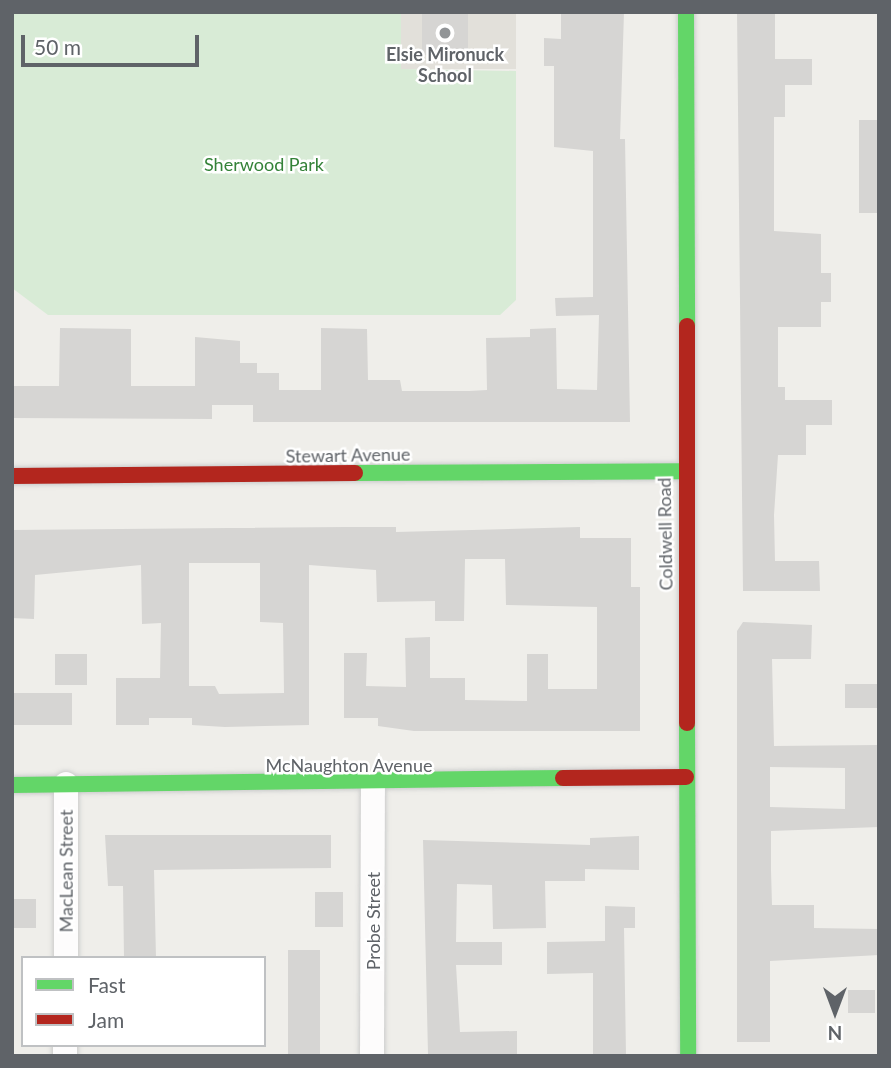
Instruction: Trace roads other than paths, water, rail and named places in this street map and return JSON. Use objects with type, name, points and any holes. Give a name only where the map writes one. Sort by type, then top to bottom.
[{"type":"street","name":"Coldwell Road","points":[[686,12],[683,471],[688,1056]]},
{"type":"street","name":"Stewart Avenue","points":[[12,477],[683,471]]},
{"type":"street","name":"McNaughton Avenue","points":[[12,785],[373,786],[687,777]]},
{"type":"street","name":"MacLean Street","points":[[65,956],[66,784]]},
{"type":"street","name":"Probe Street","points":[[372,1056],[373,786]]},
{"type":"place","name":"Elsie Mironuck School","points":[[445,33]]},
{"type":"park label","name":"Sherwood Park","points":[[264,164]]}]
